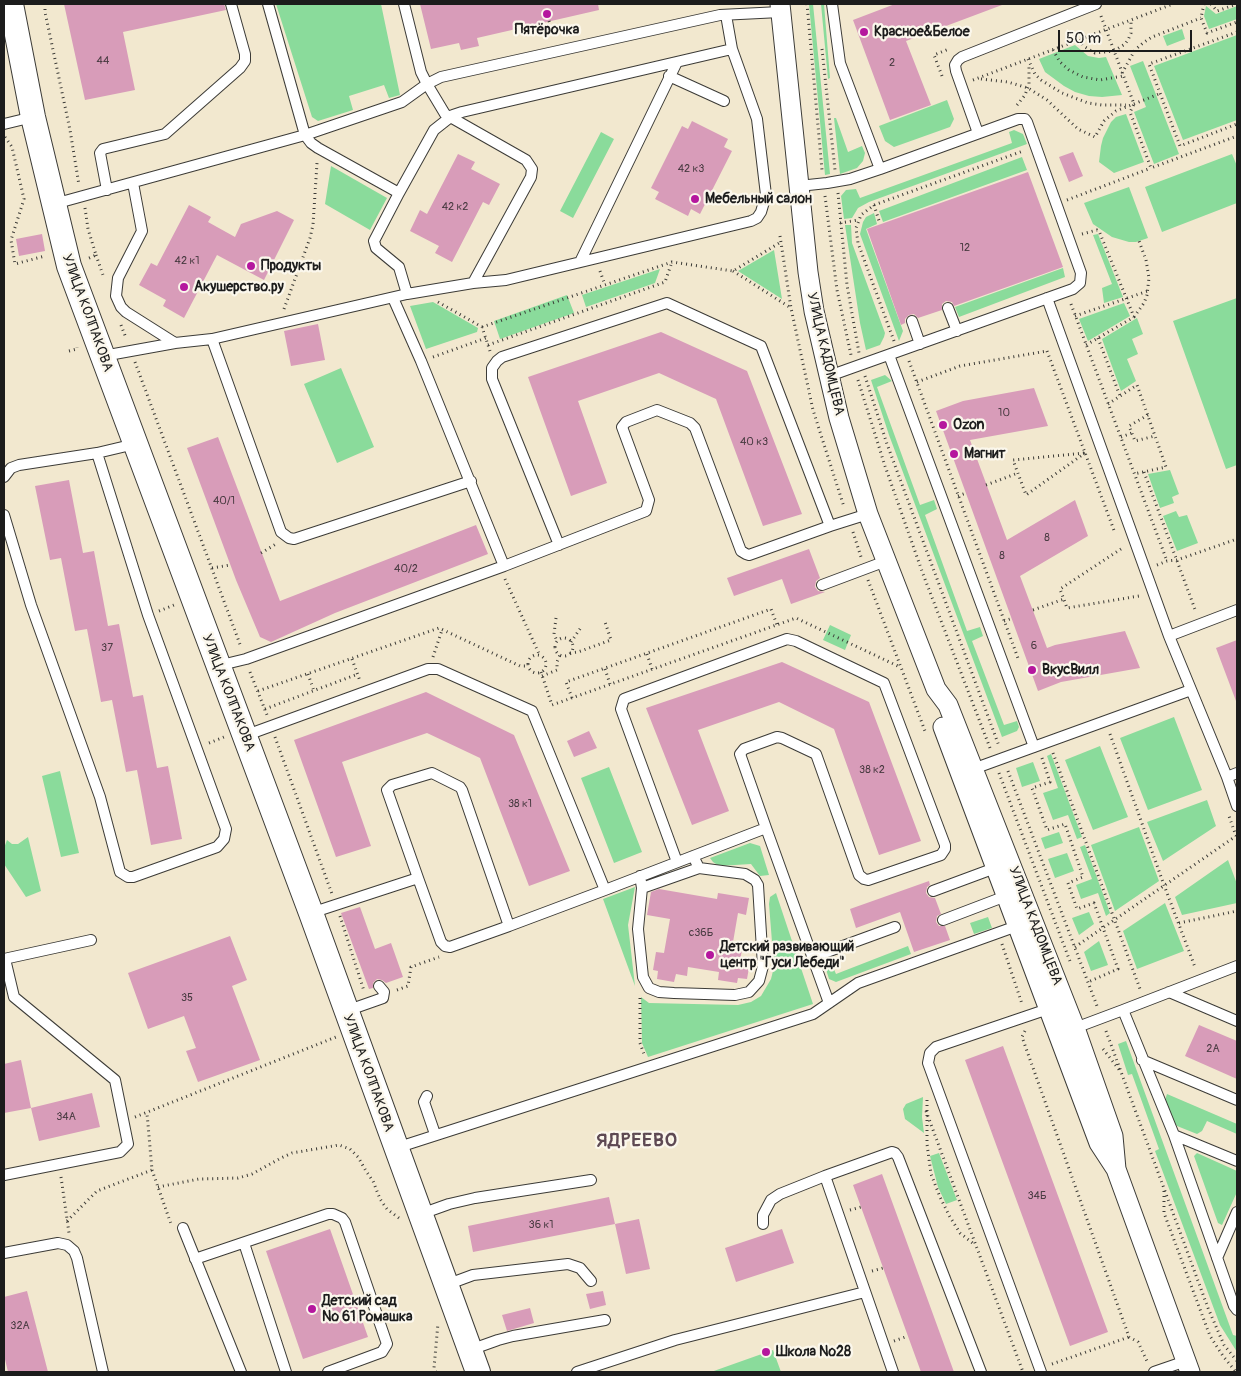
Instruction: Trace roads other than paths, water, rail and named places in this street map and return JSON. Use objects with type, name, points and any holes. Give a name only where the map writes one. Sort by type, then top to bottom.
[{"type":"street","name":"УЛИЦА КОЛПАКОВА","points":[[10,4],[33,117],[68,266],[193,597],[217,666],[237,735],[311,913],[396,1148],[412,1218],[446,1286],[478,1372]]},
{"type":"street","name":"УЛИЦА КАДОМЦЕВА","points":[[780,8],[812,301],[839,418],[868,514],[936,689],[948,705],[1075,1028],[1112,1136],[1116,1169],[1188,1367]]},
{"type":"street","name":"УЛИЦА КАДОМЦЕВА","points":[[936,689],[936,708],[1048,1009],[1099,1143],[1116,1169]]},
{"type":"lane","points":[[108,190],[100,153],[103,149],[165,134],[240,68],[245,61],[245,54],[231,4]]},
{"type":"lane","points":[[268,4],[305,135],[318,148],[399,193]]},
{"type":"lane","points":[[404,4],[421,72],[442,110],[450,117],[526,160],[532,169],[531,177],[473,283]]},
{"type":"lane","points":[[102,356],[175,343],[212,339],[407,294],[473,283],[506,280],[751,221],[756,218],[764,206],[766,195],[760,131],[718,4]]},
{"type":"lane","points":[[832,4],[840,63],[880,169]]},
{"type":"lane","points":[[53,205],[305,135],[402,102],[427,84],[450,75],[723,15],[780,8]]},
{"type":"lane","points":[[978,133],[955,65],[958,60],[1098,8]]},
{"type":"lane","points":[[407,294],[398,267],[376,248],[374,241],[434,130],[450,117],[462,112],[732,49]]},
{"type":"lane","points":[[580,262],[676,62]]},
{"type":"lane","points":[[669,76],[724,101]]},
{"type":"lane","points":[[4,124],[33,117]]},
{"type":"lane","points":[[798,186],[836,182],[880,169],[1022,119],[1027,122],[1081,273],[1078,286],[1066,292],[829,376]]},
{"type":"lane","points":[[133,183],[142,231],[118,278],[116,296],[121,307],[126,312],[175,343]]},
{"type":"lane","points":[[393,298],[471,481],[502,566]]},
{"type":"lane","points":[[1047,298],[1168,636],[1227,777],[1237,806]]},
{"type":"lane","points":[[559,545],[492,379],[491,373],[495,364],[502,357],[667,304],[755,342],[763,349],[830,526]]},
{"type":"lane","points":[[948,308],[956,331]]},
{"type":"lane","points":[[912,321],[920,344]]},
{"type":"lane","points":[[212,339],[282,532],[288,538],[294,539],[471,481]]},
{"type":"lane","points":[[897,352],[1034,747]]},
{"type":"lane","points":[[217,666],[246,659],[559,545],[646,511],[648,500],[622,427],[624,422],[656,410],[690,424],[695,428],[741,550],[746,554],[749,555],[868,514]]},
{"type":"lane","points":[[4,477],[11,468],[19,465],[97,453],[135,444]]},
{"type":"lane","points":[[4,516],[32,606],[100,797],[120,872],[128,877],[132,877],[217,847],[224,839],[226,829],[148,615],[97,453]]},
{"type":"lane","points":[[822,586],[886,560]]},
{"type":"lane","points":[[1168,636],[1237,610]]},
{"type":"lane","points":[[677,862],[621,708],[622,701],[627,697],[736,657],[782,641],[792,640],[884,683],[945,849],[941,855],[868,880],[864,879],[859,874],[817,756],[779,737],[744,749],[740,754],[830,1003]]},
{"type":"lane","points":[[237,735],[272,727],[431,668],[438,669],[532,711],[605,890]]},
{"type":"lane","points":[[973,769],[1034,747],[1050,747],[1106,721],[1191,690]]},
{"type":"lane","points":[[509,926],[460,787],[432,773],[392,786],[387,790],[441,942],[444,946],[450,948],[509,926],[605,890],[766,828]]},
{"type":"lane","points":[[1227,777],[1237,773]]},
{"type":"lane","points":[[694,856],[699,868]]},
{"type":"lane","points":[[640,876],[642,888],[638,921],[642,965],[646,984],[659,992],[735,995],[750,992],[762,974],[763,955],[758,885],[755,880],[745,874],[699,868],[642,888]]},
{"type":"lane","points":[[933,891],[996,868]]},
{"type":"lane","points":[[311,913],[418,878]]},
{"type":"lane","points":[[943,920],[1006,896]]},
{"type":"lane","points":[[396,1148],[812,1014],[858,983],[1017,926]]},
{"type":"lane","points":[[812,957],[895,927]]},
{"type":"lane","points":[[4,1175],[123,1150],[128,1144],[116,1080],[14,997],[4,959],[91,940]]},
{"type":"lane","points":[[1075,1028],[1237,966]]},
{"type":"lane","points":[[349,1020],[368,1004],[380,999],[382,990]]},
{"type":"lane","points":[[1170,992],[1237,1021]]},
{"type":"lane","points":[[1040,1370],[928,1063],[932,1050],[1048,1009]]},
{"type":"lane","points":[[1123,1010],[1174,1134],[1237,1310]]},
{"type":"lane","points":[[1142,1060],[1237,1100]]},
{"type":"lane","points":[[427,1096],[424,1102],[435,1134]]},
{"type":"lane","points":[[1174,1134],[1237,1161]]},
{"type":"lane","points":[[763,1224],[763,1215],[771,1200],[780,1194],[888,1153],[895,1153],[982,1372]]},
{"type":"lane","points":[[825,1176],[894,1372]]},
{"type":"lane","points":[[412,1218],[449,1204],[475,1198],[591,1180]]},
{"type":"lane","points":[[1217,1258],[1237,1212]]},
{"type":"lane","points":[[195,1259],[328,1214],[339,1216],[346,1222],[387,1344],[382,1352],[328,1372]]},
{"type":"lane","points":[[183,1228],[241,1372]]},
{"type":"lane","points":[[4,1253],[58,1243],[71,1248],[77,1258],[103,1372]]},
{"type":"lane","points":[[244,1243],[286,1372]]},
{"type":"lane","points":[[446,1286],[473,1275],[568,1264],[580,1268],[591,1281]]},
{"type":"lane","points":[[577,1372],[675,1340],[866,1292]]},
{"type":"lane","points":[[470,1350],[513,1336],[605,1320]]},
{"type":"lane","points":[[1152,1368],[1188,1367]]},
{"type":"place","name":"Пятёрочка","points":[[547,14]]},
{"type":"place","name":"Красное&Белое","points":[[864,32]]},
{"type":"place","name":"Мебельный салон","points":[[695,199]]},
{"type":"place","name":"Продукты","points":[[251,266]]},
{"type":"place","name":"Акушерство.ру","points":[[184,287]]},
{"type":"place","name":"Ozon","points":[[943,425]]},
{"type":"place","name":"Магнит","points":[[954,454]]},
{"type":"place","name":"ВкусВилл","points":[[1032,670]]},
{"type":"place","name":"Детский развивающий центр \"Гуси Лебеди\"","points":[[710,955]]},
{"type":"place","name":"Детский сад № 61 Ромашка","points":[[312,1309]]},
{"type":"place","name":"Школа №28","points":[[766,1352]]},
{"type":"district","name":"ЯДРЕЕВО","points":[[637,1141]]}]
